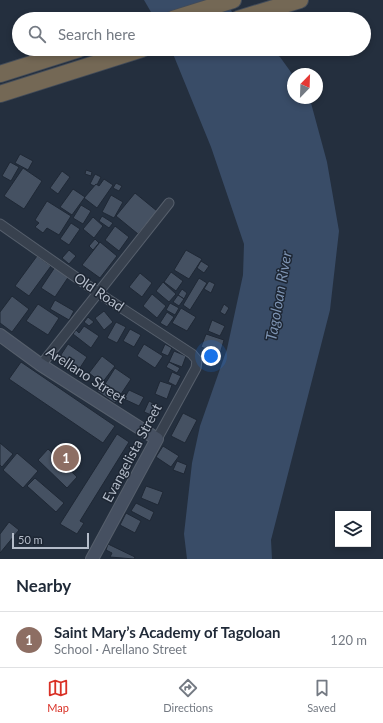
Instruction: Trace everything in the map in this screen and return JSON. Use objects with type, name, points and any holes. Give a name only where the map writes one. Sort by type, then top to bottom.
[{"type":"highway","points":[[195,12],[232,0]]},
{"type":"highway","points":[[261,12],[300,0]]},
{"type":"highway","points":[[6,72],[57,56]]},
{"type":"highway","points":[[0,94],[119,56]]},
{"type":"street","points":[[41,365],[97,292],[141,240],[169,203]]},
{"type":"street","name":"Old Road","points":[[0,224],[97,292],[192,354],[197,360]]},
{"type":"street","name":"Arellano Street","points":[[0,335],[41,365],[156,439]]},
{"type":"street","name":"Evangelista Street","points":[[92,559],[196,368],[197,360]]},
{"type":"water","points":[[144,0],[223,0],[232,12],[151,12]]},
{"type":"water","name":"Tagoloan River","points":[[174,56],[280,57],[288,68],[287,104],[311,104],[327,162],[339,231],[330,310],[271,540],[272,559],[187,559],[184,534],[192,463],[200,426],[227,349],[243,275],[244,244],[211,147]]},
{"type":"building","points":[[20,154],[33,161],[28,170],[15,163]]},
{"type":"building","points":[[10,162],[19,167],[11,181],[2,176]]},
{"type":"building","points":[[23,168],[42,181],[24,209],[4,196]]},
{"type":"building","points":[[86,170],[92,172],[91,176],[85,174]]},
{"type":"building","points":[[62,171],[70,177],[58,194],[50,188]]},
{"type":"building","points":[[95,174],[101,177],[96,187],[90,184]]},
{"type":"building","points":[[104,179],[113,185],[97,208],[84,198],[96,184],[99,186]]},
{"type":"building","points":[[116,183],[122,186],[119,191],[113,188]]},
{"type":"building","points":[[73,189],[85,197],[72,215],[60,207]]},
{"type":"building","points":[[135,193],[157,211],[138,234],[116,216]]},
{"type":"building","points":[[111,195],[123,202],[114,218],[102,212]]},
{"type":"building","points":[[47,201],[71,216],[59,235],[47,228],[43,233],[35,227],[39,223],[35,220]]},
{"type":"building","points":[[81,205],[91,211],[83,224],[73,218]]},
{"type":"building","points":[[102,216],[113,223],[109,228],[99,221]]},
{"type":"building","points":[[93,217],[103,226],[94,238],[83,229]]},
{"type":"building","points":[[71,223],[80,229],[69,245],[60,239]]},
{"type":"building","points":[[115,226],[129,237],[119,251],[105,240]]},
{"type":"building","points":[[95,239],[99,243],[93,250],[89,246]]},
{"type":"building","points":[[100,242],[117,256],[100,278],[82,265]]},
{"type":"building","points":[[69,250],[76,256],[69,264],[62,258]]},
{"type":"building","points":[[186,250],[202,259],[189,279],[174,270]]},
{"type":"building","points":[[37,256],[51,266],[29,296],[15,286]]},
{"type":"building","points":[[201,261],[209,266],[204,273],[197,268]]},
{"type":"building","points":[[55,267],[69,276],[55,297],[41,288]]},
{"type":"building","points":[[171,272],[183,281],[176,291],[164,282]]},
{"type":"building","points":[[140,273],[152,283],[142,297],[129,287]]},
{"type":"building","points":[[199,278],[207,283],[190,310],[183,305]]},
{"type":"building","points":[[209,281],[215,284],[211,293],[204,289]]},
{"type":"building","points":[[163,282],[176,294],[169,302],[156,291]]},
{"type":"building","points":[[182,289],[187,293],[184,299],[178,295]]},
{"type":"building","points":[[152,294],[166,306],[157,318],[143,306]]},
{"type":"building","points":[[178,295],[184,299],[179,306],[173,302]]},
{"type":"building","points":[[12,296],[29,309],[12,332],[0,323],[0,312]]},
{"type":"building","points":[[55,300],[74,311],[69,320],[50,309]]},
{"type":"building","points":[[170,303],[179,308],[175,315],[166,310]]},
{"type":"building","points":[[38,304],[59,318],[48,335],[26,321]]},
{"type":"building","points":[[224,304],[229,308],[225,315],[220,312]]},
{"type":"building","points":[[181,308],[196,317],[187,331],[172,323]]},
{"type":"building","points":[[104,311],[113,322],[104,330],[95,318]]},
{"type":"building","points":[[167,312],[174,317],[167,327],[160,323]]},
{"type":"building","points":[[88,317],[94,322],[89,326],[84,322]]},
{"type":"building","points":[[212,320],[225,326],[220,336],[208,331]]},
{"type":"building","points":[[116,322],[126,327],[117,343],[107,338]]},
{"type":"building","points":[[84,326],[99,336],[91,348],[73,334],[76,330],[79,333]]},
{"type":"building","points":[[130,329],[141,335],[134,347],[123,341]]},
{"type":"building","points":[[206,334],[224,340],[220,354],[201,347]]},
{"type":"building","points":[[68,344],[87,357],[76,374],[57,361]]},
{"type":"building","points":[[144,344],[163,356],[155,368],[137,356]]},
{"type":"building","points":[[165,344],[172,348],[168,356],[161,353]]},
{"type":"building","points":[[174,351],[186,356],[182,367],[169,362]]},
{"type":"building","points":[[102,356],[115,366],[102,383],[89,373]]},
{"type":"building","points":[[21,362],[115,426],[103,443],[9,379]]},
{"type":"building","points":[[169,362],[180,368],[177,373],[166,367]]},
{"type":"building","points":[[115,368],[131,379],[121,394],[105,384]]},
{"type":"building","points":[[172,372],[181,376],[176,386],[168,382]]},
{"type":"building","points":[[160,381],[172,385],[167,399],[155,394]]},
{"type":"building","points":[[101,384],[120,397],[115,403],[97,391]]},
{"type":"building","points":[[129,390],[144,397],[139,406],[124,399]]},
{"type":"building","points":[[149,401],[159,406],[154,416],[144,412]]},
{"type":"building","points":[[183,413],[197,420],[185,443],[171,436]]},
{"type":"building","points":[[117,434],[129,442],[80,521],[84,523],[77,534],[60,524]]},
{"type":"building","points":[[0,443],[13,454],[2,467],[0,465]]},
{"type":"building","points":[[163,446],[179,456],[171,467],[156,457]]},
{"type":"building","points":[[48,449],[77,477],[67,488],[38,460]]},
{"type":"building","points":[[17,453],[38,471],[23,488],[3,470]]},
{"type":"building","points":[[177,461],[187,465],[184,474],[173,470]]},
{"type":"building","points":[[35,478],[64,503],[56,512],[27,486]]},
{"type":"building","points":[[146,486],[163,492],[158,505],[141,498]]},
{"type":"building","points":[[136,503],[154,512],[150,521],[131,511]]},
{"type":"building","points":[[126,513],[141,521],[135,533],[120,525]]},
{"type":"building","points":[[9,522],[19,530],[0,553],[0,534]]},
{"type":"building","points":[[108,544],[135,557],[134,559],[110,557],[112,553],[106,550]]},
{"type":"place","name":"Saint Mary’s Academy of Tagoloan","points":[[66,458]]}]
